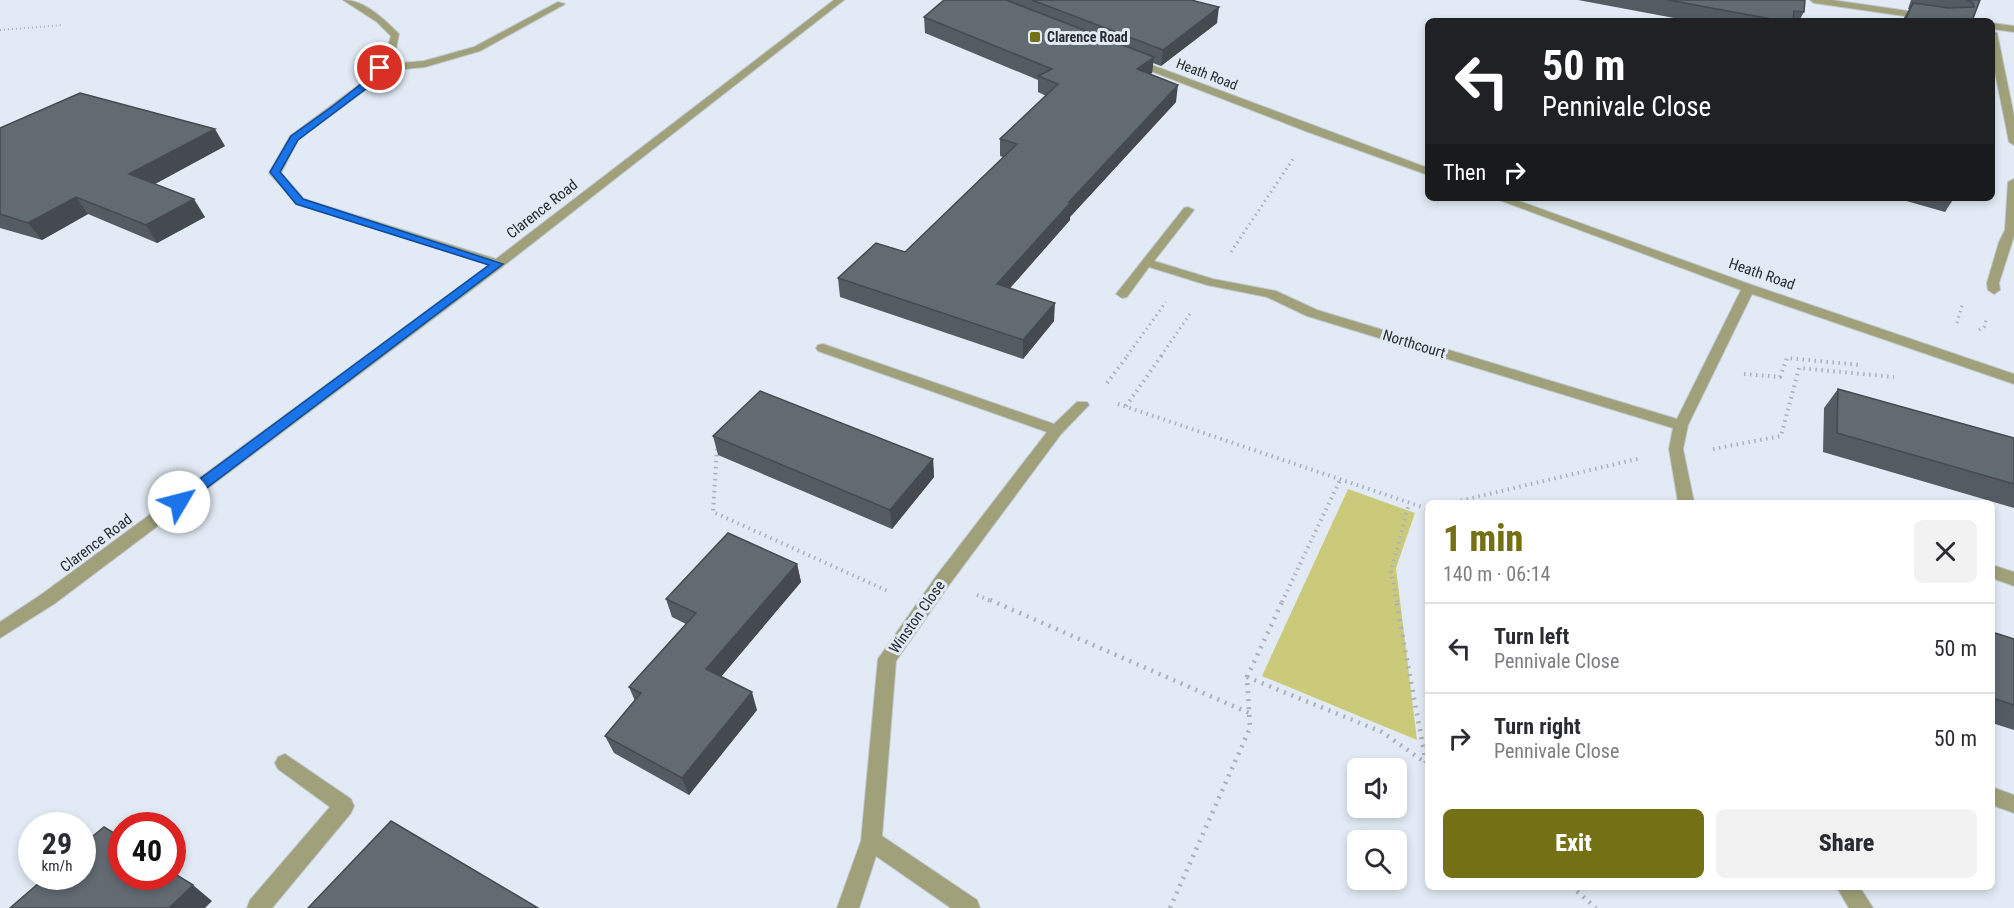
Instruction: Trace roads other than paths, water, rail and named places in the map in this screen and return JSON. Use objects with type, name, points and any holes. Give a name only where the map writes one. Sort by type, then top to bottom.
[{"type":"street","points":[[348,0],[380,20],[396,36],[389,59],[346,101],[294,138],[275,172],[300,201],[498,264]]},
{"type":"street","name":"Clarence Road","points":[[0,631],[48,599],[498,264],[840,0]]},
{"type":"street","points":[[1814,0],[1858,4],[1940,18]]},
{"type":"street","points":[[380,68],[425,64],[477,49],[561,4]]},
{"type":"street","points":[[1995,26],[2014,29]]},
{"type":"street","points":[[1995,48],[2014,142]]},
{"type":"street","name":"Heath Road","points":[[1122,57],[1425,171]]},
{"type":"street","points":[[1994,290],[1993,283],[2005,242],[2011,230],[2014,182]]},
{"type":"street","name":"Heath Road","points":[[1508,201],[1748,288],[2014,379]]},
{"type":"street","points":[[1122,294],[1188,210]]},
{"type":"street","name":"Northcourt","points":[[1148,263],[1211,282],[1271,294],[1312,313],[1681,425]]},
{"type":"street","points":[[1686,500],[1676,449],[1681,425],[1748,288]]},
{"type":"street","points":[[823,348],[1056,430]]},
{"type":"street","name":"Winston Close","points":[[848,908],[871,841],[887,659],[943,580],[1056,430],[1082,405]]},
{"type":"street","points":[[1995,572],[2014,579]]},
{"type":"street","points":[[258,908],[344,806],[285,763]]},
{"type":"street","points":[[1995,797],[2014,804]]},
{"type":"street","points":[[871,841],[969,908]]},
{"type":"street","points":[[1849,890],[1862,908]]},
{"type":"place","name":"Clarence Road","points":[[1035,37]]}]
